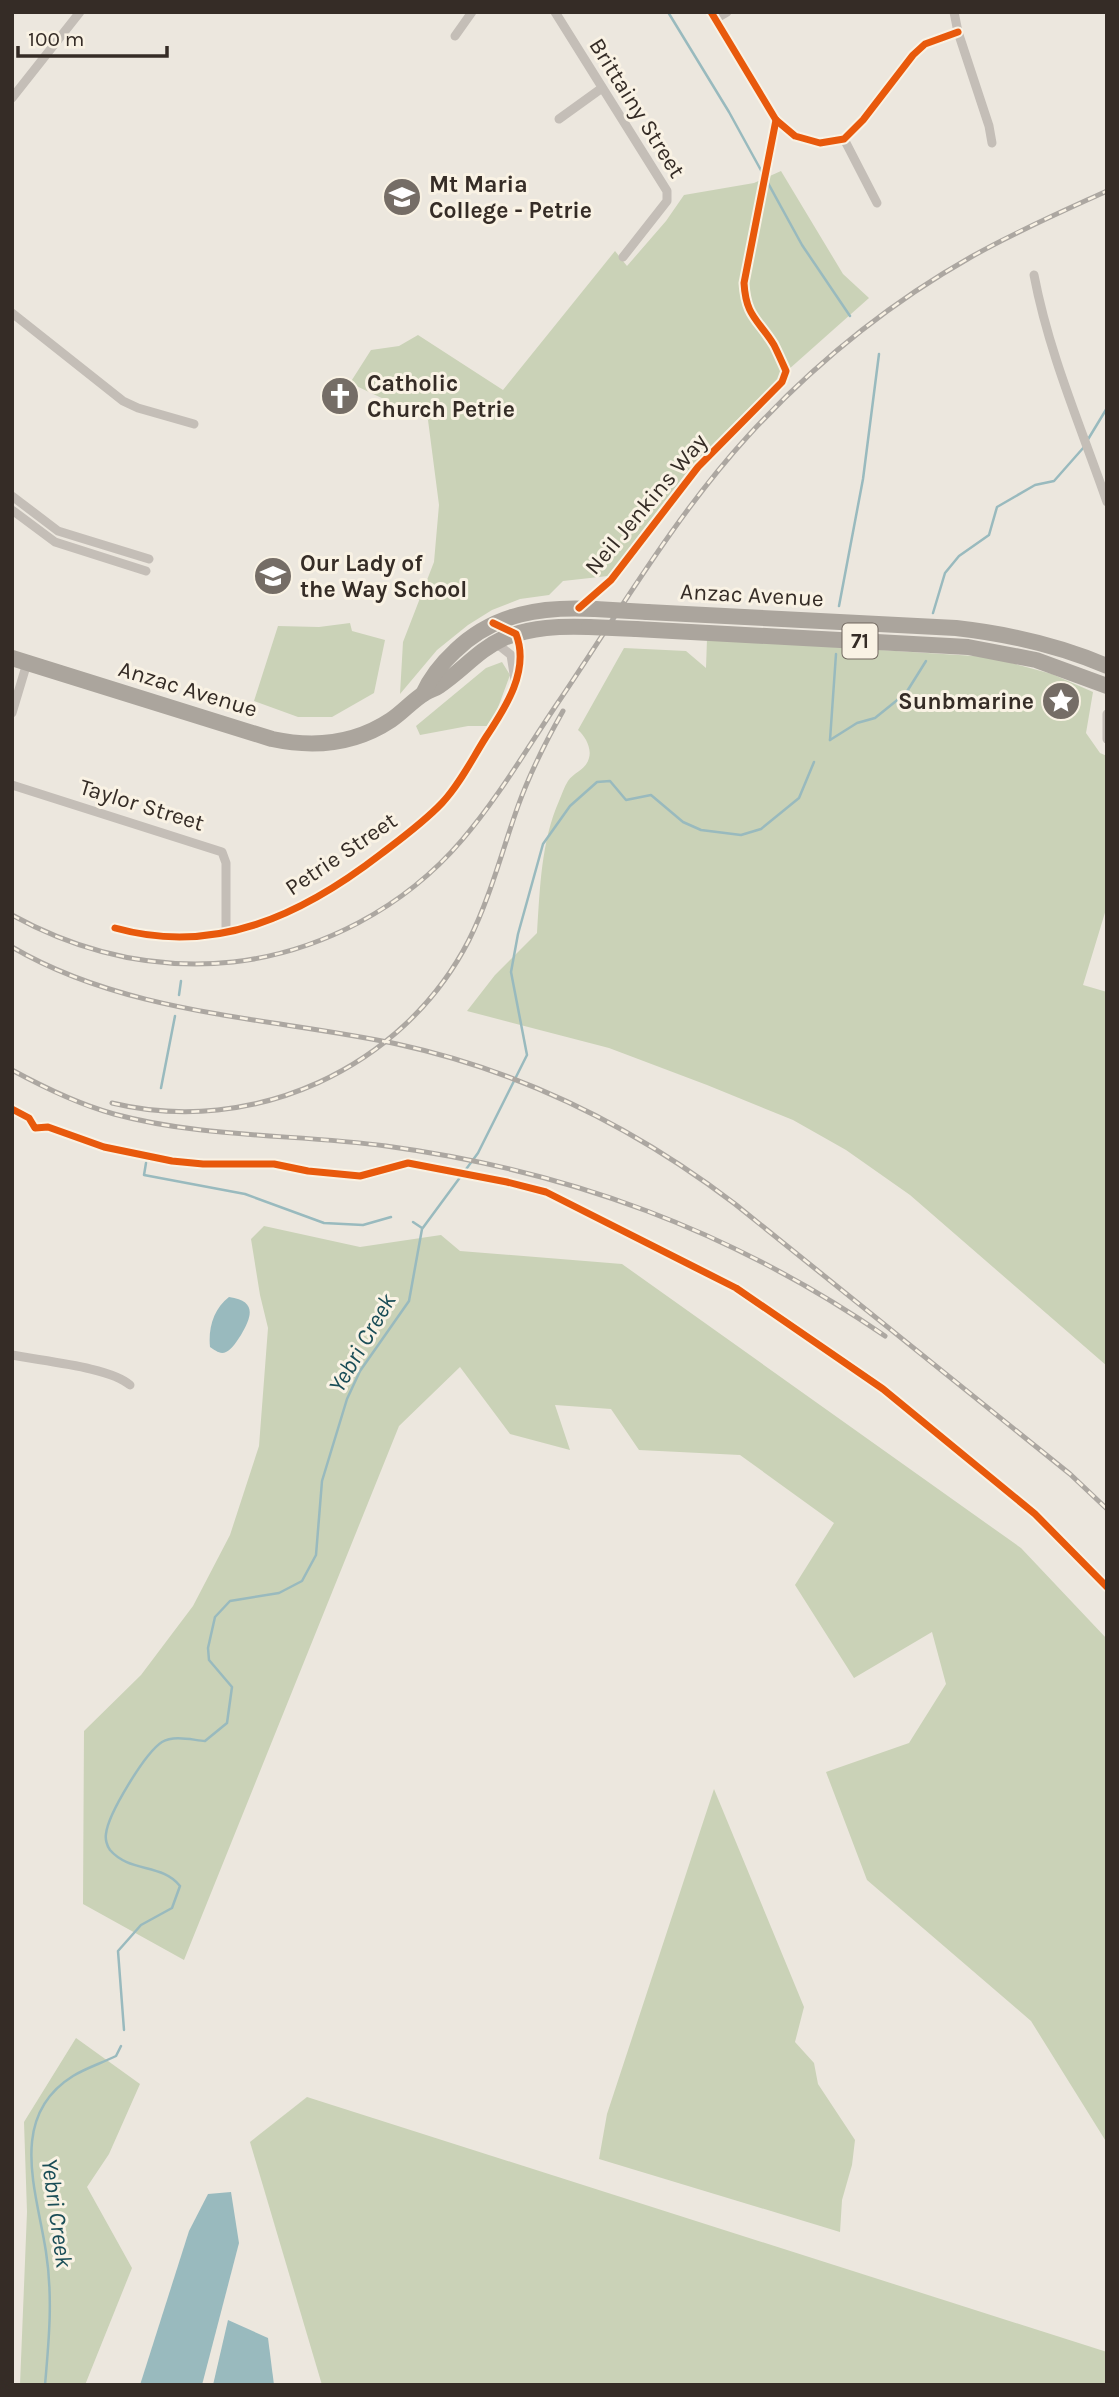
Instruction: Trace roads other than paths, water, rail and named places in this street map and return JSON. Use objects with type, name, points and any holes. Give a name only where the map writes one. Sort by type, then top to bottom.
[{"type":"highway","name":"Anzac Avenue","points":[[423,694],[431,677],[469,638],[493,623],[524,612],[549,608],[956,628],[1019,637],[1084,656],[1107,666]]},
{"type":"highway","name":"Anzac Avenue","points":[[20,661],[291,743],[318,744],[357,737],[391,721],[423,694],[439,687],[470,659],[493,644],[516,634],[546,627],[589,626],[968,647],[1036,660],[1107,686]]},
{"type":"highway","points":[[1084,656],[1095,652],[1107,654]]},
{"type":"street","points":[[12,98],[80,12]]},
{"type":"street","points":[[455,36],[472,12]]},
{"type":"street","name":"Brittainy Street","points":[[555,12],[664,185],[668,197],[623,257]]},
{"type":"street","points":[[727,12],[713,16],[776,120],[784,129],[807,141],[820,143],[844,139],[863,120],[913,55],[925,44],[958,32]]},
{"type":"street","points":[[954,12],[992,143]]},
{"type":"street","points":[[559,119],[602,89]]},
{"type":"street","points":[[844,139],[877,203]]},
{"type":"street","points":[[1034,275],[1077,426],[1095,463],[1107,502]]},
{"type":"street","points":[[12,313],[123,401],[194,424]]},
{"type":"street","points":[[12,496],[58,531],[149,559]]},
{"type":"street","points":[[12,510],[55,542],[146,571]]},
{"type":"street","points":[[493,623],[516,634]]},
{"type":"street","name":"Petrie Street","points":[[115,928],[153,935],[187,936],[226,932],[269,922],[311,902],[362,869],[426,819],[457,783],[507,704],[519,670],[520,645],[516,634]]},
{"type":"street","points":[[493,644],[511,655],[515,682]]},
{"type":"street","points":[[12,713],[20,661]]},
{"type":"street","points":[[1107,715],[1107,739]]},
{"type":"street","name":"Taylor Street","points":[[12,785],[222,852],[226,863],[226,932]]},
{"type":"street","points":[[12,1356],[105,1373],[130,1385]]},
{"type":"water","points":[[229,1297],[244,1302],[250,1310],[245,1328],[236,1342],[228,1351],[222,1353],[210,1347],[210,1333],[216,1313]]},
{"type":"water","points":[[231,2192],[239,2243],[202,2385],[140,2385],[189,2231],[208,2194]]},
{"type":"water","points":[[228,2320],[268,2338],[274,2385],[213,2385]]},
{"type":"waterway","points":[[668,12],[729,112],[802,245],[850,316]]},
{"type":"waterway","points":[[839,606],[863,479],[879,354]]},
{"type":"waterway","name":"Yebri Creek","points":[[1087,441],[1107,408]]},
{"type":"waterway","name":"Yebri Creek","points":[[933,613],[945,573],[959,556],[989,535],[997,507],[1035,485],[1054,481],[1084,447]]},
{"type":"waterway","points":[[830,740],[836,654]]},
{"type":"waterway","name":"Yebri Creek","points":[[830,740],[857,723],[875,718],[906,693],[926,661]]},
{"type":"waterway","name":"Yebri Creek","points":[[124,2030],[118,1951],[141,1925],[172,1908],[180,1886],[164,1874],[118,1857],[106,1842],[108,1825],[137,1771],[155,1748],[162,1742],[177,1738],[205,1741],[227,1723],[232,1687],[209,1660],[208,1648],[215,1617],[230,1601],[279,1593],[302,1581],[316,1555],[322,1481],[347,1399],[360,1371],[409,1301],[422,1229],[478,1153],[527,1055],[511,972],[518,934],[543,844],[570,806],[597,782],[610,781],[626,800],[651,795],[683,822],[701,830],[741,835],[761,829],[799,798],[814,762]]},
{"type":"waterway","points":[[179,995],[181,981]]},
{"type":"waterway","points":[[161,1088],[175,1016]]},
{"type":"waterway","points":[[146,1163],[144,1175],[245,1194],[324,1223],[363,1225],[391,1217]]},
{"type":"waterway","points":[[413,1222],[422,1228]]},
{"type":"waterway","name":"Yebri Creek","points":[[45,2385],[50,2302],[46,2252],[33,2181],[33,2134],[40,2112],[53,2093],[83,2070],[116,2056],[121,2046]]},
{"type":"railway","points":[[12,915],[65,939],[119,956],[147,961],[204,964],[266,957],[298,948],[329,937],[388,905],[415,886],[439,864],[475,824],[671,533],[721,467],[773,410],[853,338],[940,275],[988,248],[1107,191]]},
{"type":"railway","points":[[112,1103],[165,1111],[218,1110],[269,1100],[318,1083],[364,1057],[405,1025],[440,985],[469,940],[490,891],[523,794],[563,711]]},
{"type":"railway","points":[[12,947],[57,970],[103,987],[200,1011],[348,1035],[443,1055],[532,1086],[575,1105],[657,1150],[735,1204],[1070,1474],[1107,1509]]},
{"type":"railway","points":[[12,1070],[88,1105],[147,1122],[215,1132],[386,1146],[520,1171],[584,1189],[708,1236],[827,1299],[885,1336]]},
{"type":"place","name":"Mt Maria College - Petrie","points":[[402,197]]},
{"type":"place","name":"Catholic Church Petrie","points":[[340,396]]},
{"type":"place","name":"Our Lady of the Way School","points":[[273,576]]},
{"type":"place","name":"Sunbmarine","points":[[1061,701]]}]
